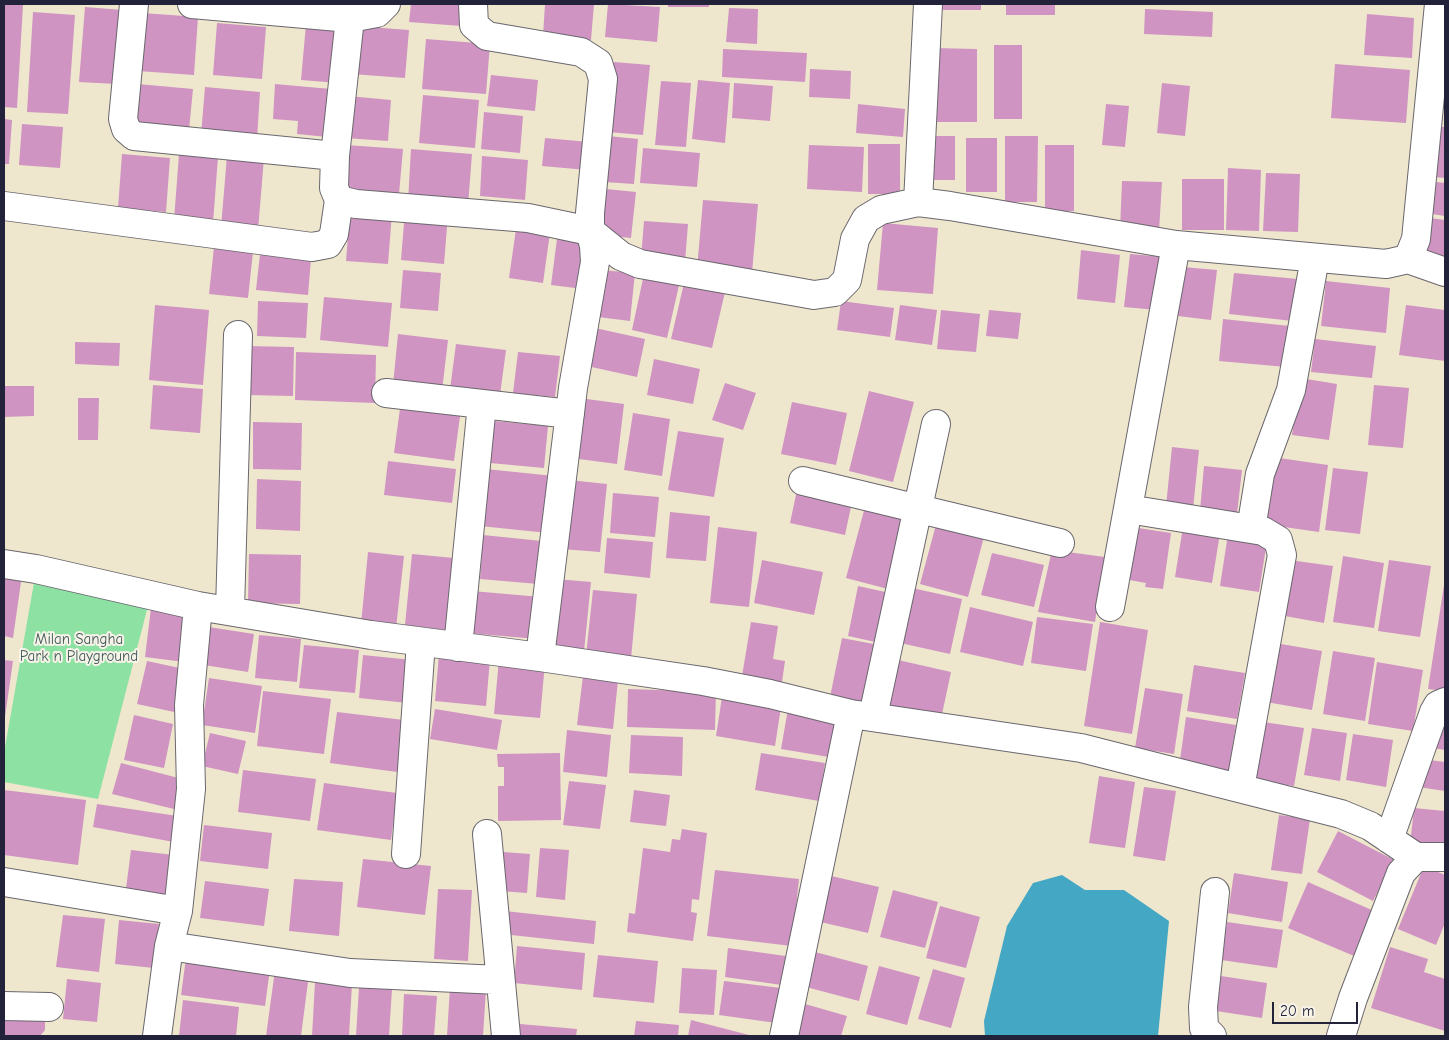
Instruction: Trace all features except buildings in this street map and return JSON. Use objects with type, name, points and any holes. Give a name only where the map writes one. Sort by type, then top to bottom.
[{"type":"street","points":[[134,4],[123,119],[126,130],[134,136],[334,156]]},
{"type":"street","points":[[192,4],[350,18],[377,13],[386,4]]},
{"type":"street","points":[[472,4],[474,25],[488,36],[581,52],[598,63],[603,79],[590,231],[594,246],[595,262],[570,414],[540,657]]},
{"type":"street","points":[[918,202],[928,4]]},
{"type":"street","points":[[1408,259],[1416,240],[1439,4]]},
{"type":"street","points":[[4,206],[312,247],[328,244],[334,234],[339,200],[334,188],[334,156],[350,18]]},
{"type":"street","points":[[339,200],[356,204],[500,214],[590,231],[621,256],[640,264],[814,295],[835,292],[847,280],[855,239],[866,219],[881,210],[918,202],[1176,245],[1386,264],[1408,259],[1445,272]]},
{"type":"street","points":[[1110,607],[1176,245]]},
{"type":"street","points":[[1251,529],[1262,466],[1291,390],[1315,258]]},
{"type":"street","points":[[230,610],[238,335]]},
{"type":"street","points":[[386,393],[570,414]]},
{"type":"street","points":[[458,647],[482,404]]},
{"type":"street","points":[[784,1036],[862,715],[918,509],[936,424]]},
{"type":"street","points":[[803,481],[1060,543]]},
{"type":"street","points":[[1128,509],[1263,531],[1278,540],[1282,555],[1240,788]]},
{"type":"street","points":[[4,564],[36,568],[198,606],[421,642],[703,681],[862,715],[1081,748],[1341,814],[1370,826],[1416,857],[1445,857]]},
{"type":"street","points":[[157,1036],[169,946],[178,911],[191,789],[189,705],[198,606]]},
{"type":"street","points":[[406,854],[421,642]]},
{"type":"street","points":[[1389,839],[1434,712],[1438,705],[1445,702]]},
{"type":"street","points":[[487,834],[499,980],[506,1036]]},
{"type":"street","points":[[1341,1036],[1352,998],[1401,874],[1416,857]]},
{"type":"street","points":[[4,882],[178,911]]},
{"type":"street","points":[[1212,1036],[1204,1028],[1203,1007],[1215,892]]},
{"type":"street","points":[[169,946],[350,972],[499,980]]},
{"type":"street","points":[[4,1006],[48,1007]]},
{"type":"green space","name":"Milan Sangha Park n Playground","points":[[35,577],[149,602],[98,799],[4,782],[4,753]]},
{"type":"water","points":[[1062,875],[1085,890],[1124,890],[1169,921],[1158,1036],[985,1036],[984,1021],[1007,926],[1033,883]]}]
